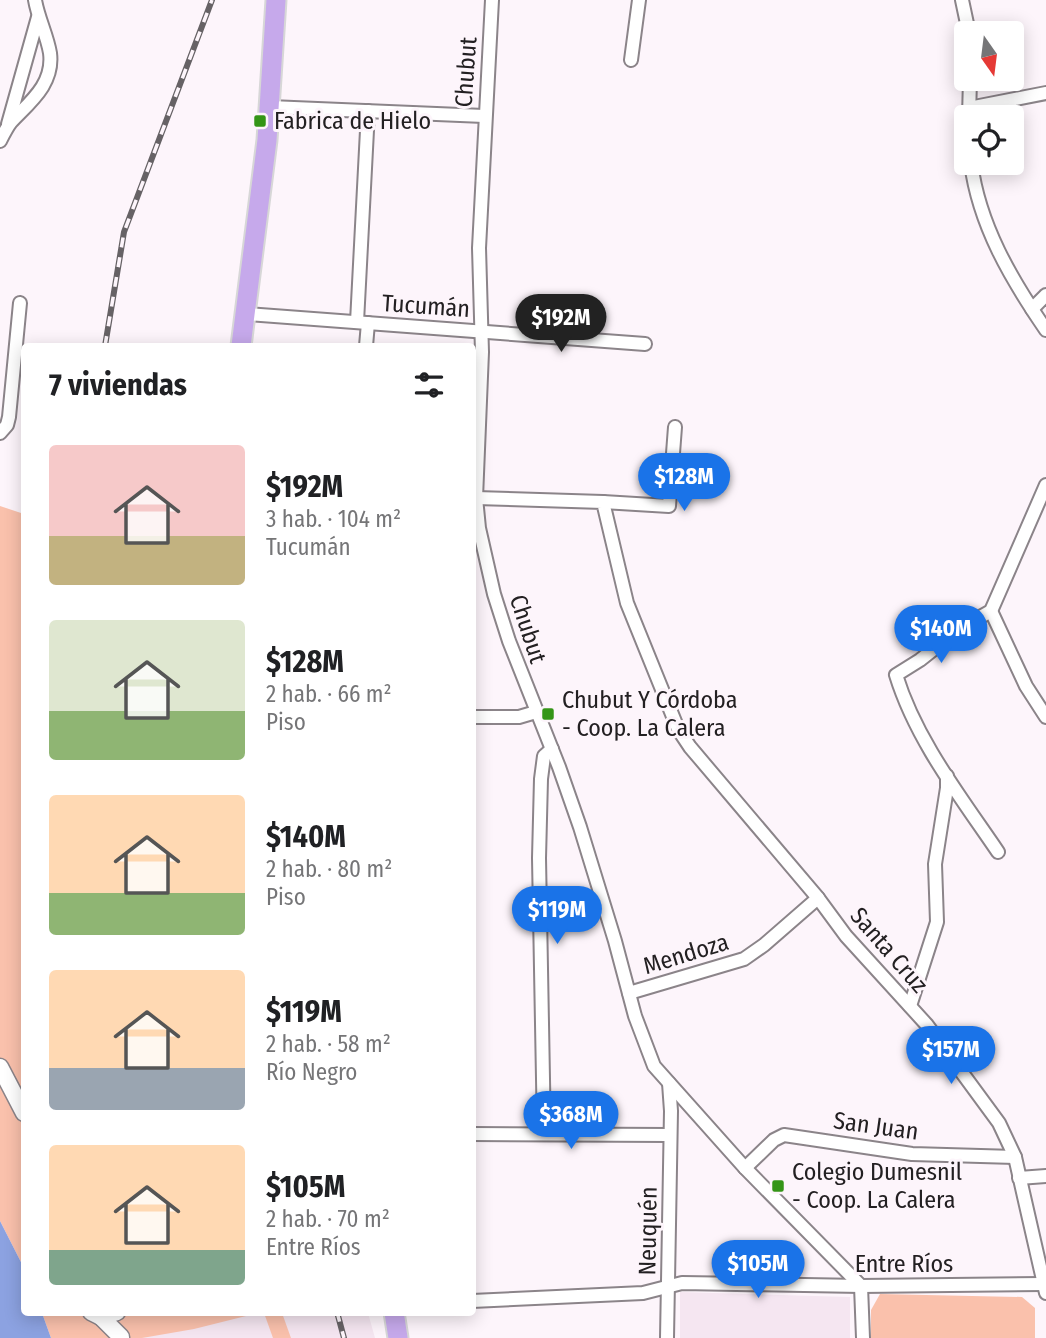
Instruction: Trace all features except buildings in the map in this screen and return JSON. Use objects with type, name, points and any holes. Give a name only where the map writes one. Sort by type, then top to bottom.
[{"type":"main road","points":[[241,343],[270,107],[276,0]]},
{"type":"main road","points":[[395,1316],[398,1338]]},
{"type":"street","points":[[7,128],[33,102],[48,76],[51,58],[35,0]]},
{"type":"street","name":"Chubut","points":[[492,0],[479,248],[482,352],[476,498],[479,528],[492,584],[509,641],[552,749],[606,911],[649,1055],[660,1074],[696,1110],[745,1168],[861,1286]]},
{"type":"street","points":[[631,60],[639,0]]},
{"type":"street","points":[[962,0],[966,21]]},
{"type":"street","points":[[0,141],[7,128],[38,16]]},
{"type":"street","points":[[1000,105],[1046,93]]},
{"type":"street","points":[[270,107],[484,116]]},
{"type":"street","points":[[366,343],[362,322],[368,111]]},
{"type":"street","points":[[973,175],[990,233],[1010,275],[1046,330]]},
{"type":"street","points":[[1032,309],[1046,295]]},
{"type":"street","points":[[0,433],[7,425],[9,417],[20,303]]},
{"type":"street","name":"Tucumán","points":[[246,314],[645,344]]},
{"type":"street","points":[[476,498],[669,506],[675,427]]},
{"type":"street","points":[[998,852],[947,776],[912,716],[896,675],[959,629],[991,611],[1042,506],[1046,485]]},
{"type":"street","name":"Santa Cruz","points":[[603,502],[627,603],[678,729],[690,747],[818,898],[845,936],[910,1006],[999,1123],[1015,1157],[1045,1289]]},
{"type":"street","points":[[991,611],[1026,686],[1046,717]]},
{"type":"street","points":[[476,717],[519,717],[536,712]]},
{"type":"street","points":[[544,1134],[540,792],[544,756],[552,749]]},
{"type":"street","points":[[910,1006],[937,922],[935,864],[947,776]]},
{"type":"street","name":"Mendoza","points":[[629,993],[744,959],[818,898]]},
{"type":"street","points":[[0,1068],[21,1107]]},
{"type":"street","name":"Neuquén","points":[[667,1338],[669,1083]]},
{"type":"street","points":[[476,1134],[670,1135]]},
{"type":"street","name":"San Juan","points":[[745,1168],[774,1140],[784,1135],[897,1152],[1015,1157]]},
{"type":"street","points":[[1019,1178],[1046,1176]]},
{"type":"street","name":"Entre Ríos","points":[[476,1301],[643,1293],[668,1285],[699,1282],[1045,1289]]},
{"type":"street","points":[[861,1286],[863,1338]]},
{"type":"street","points":[[108,1316],[121,1338]]},
{"type":"shaded area","points":[[0,506],[21,513],[21,1262],[0,1221]]},
{"type":"shaded area","points":[[680,1292],[850,1297],[850,1338],[680,1338]]},
{"type":"shaded area","points":[[880,1294],[1022,1297],[1035,1308],[1035,1338],[871,1338],[871,1310]]},
{"type":"shaded area","points":[[43,1316],[246,1316],[142,1338],[51,1338]]},
{"type":"shaded area","points":[[130,1316],[369,1316],[375,1338],[139,1338]]},
{"type":"shaded area","points":[[265,1316],[283,1316],[291,1338],[273,1338]]},
{"type":"water","points":[[0,1221],[21,1262],[21,1316],[43,1316],[51,1338],[0,1338]]},
{"type":"railway","points":[[106,343],[124,232],[212,0]]},
{"type":"railway","points":[[338,1316],[344,1338]]},
{"type":"place","name":"Fabrica de Hielo","points":[[260,121]]},
{"type":"place","name":"Chubut Y Córdoba - Coop. La Calera","points":[[548,714]]},
{"type":"place","name":"Colegio Dumesnil - Coop. La Calera","points":[[778,1186]]}]
